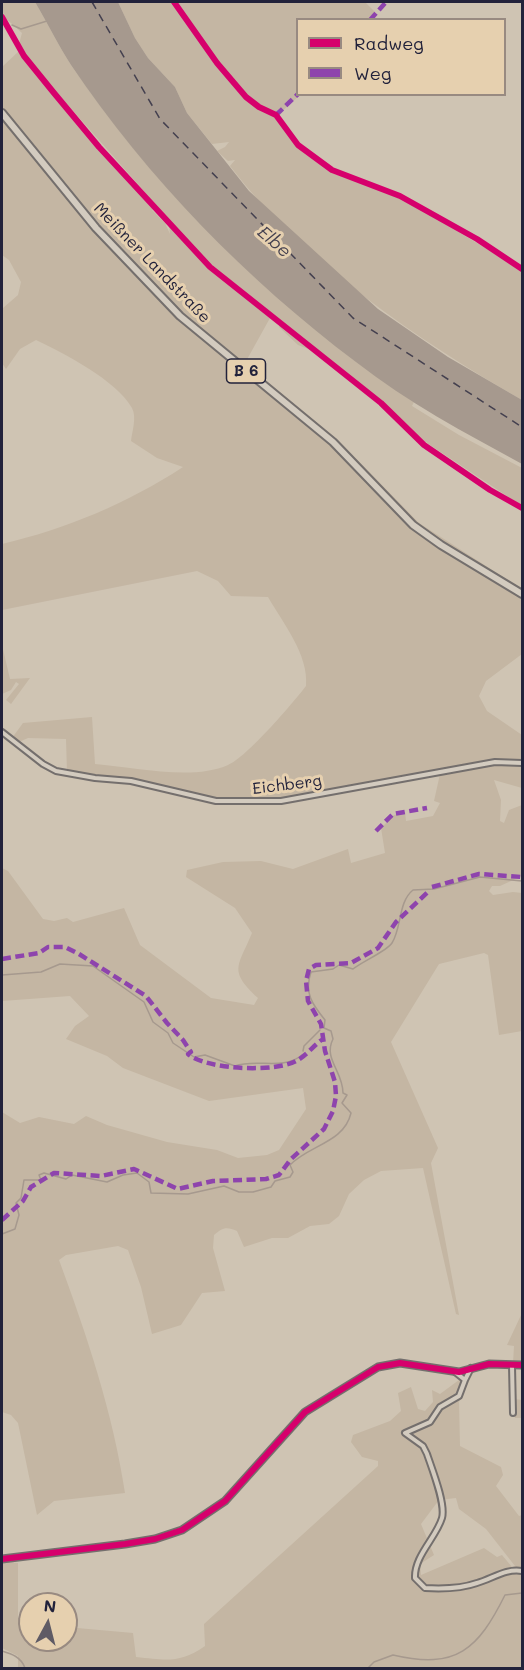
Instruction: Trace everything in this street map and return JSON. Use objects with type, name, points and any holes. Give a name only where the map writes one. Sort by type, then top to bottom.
[{"type":"main road","name":"Meißner Landstraße","points":[[2,113],[96,228],[180,316],[333,442],[413,525],[441,545],[522,594]]},
{"type":"street","name":"Eichberg","points":[[2,732],[43,764],[56,771],[70,775],[131,781],[199,799],[258,802],[293,799],[495,762],[522,763]]},
{"type":"street","points":[[2,1559],[125,1544],[155,1539],[182,1530],[225,1501],[305,1412],[378,1367],[400,1363],[455,1372],[465,1376]]},
{"type":"street","points":[[521,1365],[489,1364],[471,1368],[465,1376],[459,1396],[440,1407],[430,1422],[405,1433],[423,1446],[428,1454],[443,1509],[439,1525],[417,1566],[415,1578],[424,1587],[449,1588],[478,1583],[510,1571],[522,1571]]},
{"type":"street","points":[[512,1366],[513,1413]]},
{"type":"street","points":[[455,1372],[465,1376]]},
{"type":"shaded area","points":[[2,2],[35,2],[71,65],[144,161],[184,206],[271,291],[317,330],[414,402],[412,406],[459,435],[522,468],[522,506],[424,441],[380,401],[211,267],[38,71],[19,44],[22,33],[2,15]]},
{"type":"shaded area","points":[[118,2],[365,2],[375,12],[369,18],[296,18],[296,96],[299,96],[278,115],[287,134],[335,174],[400,197],[522,270],[522,400],[403,325],[327,267],[292,235],[230,166],[235,160],[228,161],[217,151],[229,142],[212,144],[187,113],[175,87],[148,58],[135,38]]},
{"type":"shaded area","points":[[19,51],[88,137],[154,208],[152,210],[165,223],[170,234],[169,225],[213,271],[270,318],[245,363],[340,442],[419,523],[522,589],[522,592],[419,527],[350,455],[198,329],[144,277],[85,212],[2,109],[2,67]]},
{"type":"shaded area","points":[[2,116],[91,226],[167,306],[335,447],[404,519],[448,552],[522,597],[522,654],[486,681],[479,696],[487,711],[522,735],[522,761],[490,762],[267,800],[219,800],[128,779],[67,772],[66,739],[28,738],[19,742],[12,738],[23,723],[92,717],[95,764],[181,773],[214,770],[228,765],[246,752],[280,717],[306,686],[306,674],[294,640],[268,597],[231,596],[218,581],[197,571],[2,610],[2,544],[73,523],[141,492],[183,467],[157,458],[131,441],[134,420],[132,408],[114,388],[75,360],[36,340],[20,349],[6,369],[2,363],[3,308],[18,295],[21,282],[9,260],[2,255]]},
{"type":"shaded area","points":[[280,324],[311,350],[298,345],[279,327]]},
{"type":"shaded area","points":[[2,645],[10,679],[30,678],[11,704],[6,700],[19,684],[16,682],[11,690],[2,694]]},
{"type":"shaded area","points":[[512,763],[522,765],[522,788],[494,780],[501,800],[500,821],[504,823],[509,810],[522,805],[522,876],[500,886],[492,886],[489,891],[493,895],[522,893],[522,1031],[499,1035],[488,955],[484,953],[439,964],[391,1042],[438,1148],[431,1163],[459,1315],[456,1314],[423,1168],[381,1171],[364,1180],[349,1194],[339,1216],[329,1224],[310,1226],[288,1238],[272,1238],[244,1247],[237,1231],[224,1228],[219,1231],[214,1235],[213,1248],[225,1291],[202,1293],[181,1325],[152,1334],[141,1287],[128,1250],[118,1246],[66,1255],[59,1260],[98,1375],[114,1434],[125,1493],[54,1501],[37,1515],[18,1423],[11,1415],[2,1412],[2,1112],[20,1123],[39,1117],[74,1124],[86,1116],[107,1125],[167,1142],[217,1150],[238,1158],[267,1155],[279,1150],[306,1109],[303,1088],[209,1101],[123,1068],[107,1056],[66,1039],[75,1026],[89,1016],[70,996],[2,1001],[2,868],[8,871],[43,919],[54,921],[67,918],[73,922],[124,908],[140,945],[211,998],[254,1005],[258,998],[242,981],[238,968],[252,933],[235,908],[186,877],[187,870],[223,862],[261,861],[293,869],[348,849],[351,863],[385,853],[381,828],[394,815],[405,812],[406,821],[433,816],[440,803],[434,801],[440,774]]},
{"type":"shaded area","points":[[522,1313],[522,1363],[513,1363],[514,1346],[507,1345]]},
{"type":"shaded area","points":[[459,1380],[469,1381],[459,1402],[460,1446],[501,1467],[503,1475],[496,1486],[519,1516],[522,1515],[522,1668],[18,1668],[18,1656],[2,1648],[2,1561],[18,1563],[18,1652],[78,1652],[78,1628],[133,1633],[136,1657],[172,1659],[196,1652],[205,1646],[204,1624],[378,1466],[378,1461],[362,1457],[351,1442],[353,1435],[390,1421],[401,1411],[398,1393],[411,1387],[418,1409],[425,1411],[433,1402],[432,1390],[440,1394]],"holes":[[[456,1498],[459,1509],[486,1529],[515,1566],[512,1567],[502,1555],[497,1557],[484,1548],[421,1575],[420,1564],[434,1555],[421,1524],[439,1500]]]},
{"type":"shaded area","points":[[514,1399],[522,1400],[522,1418],[515,1418]]},
{"type":"water","name":"Elbe","points":[[35,2],[118,2],[135,38],[148,58],[175,87],[187,113],[249,191],[378,309],[448,357],[522,400],[522,464],[479,441],[375,377],[276,297],[238,262],[201,225],[132,148],[71,65]]},
{"type":"waterway","points":[[12,25],[21,29],[47,21]]},
{"type":"waterway","points":[[2,1234],[15,1229],[19,1215],[16,1203],[21,1198],[24,1180],[41,1180],[39,1175],[44,1173],[66,1179],[72,1175],[107,1182],[123,1175],[137,1173],[149,1182],[151,1193],[188,1194],[224,1186],[239,1192],[253,1192],[271,1187],[275,1181],[290,1177],[293,1172],[290,1165],[334,1137],[347,1123],[351,1113],[342,1103],[347,1095],[343,1093],[330,1053],[333,1039],[331,1031],[324,1028],[325,1020],[310,998],[308,986],[311,972],[333,969],[339,965],[353,969],[389,946],[395,937],[402,908],[413,890],[434,889],[480,877],[522,881]]},
{"type":"waterway","points":[[2,975],[41,972],[60,964],[93,966],[144,1002],[153,1022],[168,1033],[173,1043],[194,1057],[205,1055],[235,1066],[286,1062],[302,1055]]},
{"type":"waterway","points":[[303,1051],[304,1046],[320,1030]]},
{"type":"waterway","points":[[368,1668],[374,1662],[393,1655],[434,1660],[463,1651],[475,1642],[485,1629],[505,1595],[522,1593]]},
{"type":"waterway","points":[[2,1651],[19,1659],[25,1668]]},
{"type":"ferry route","points":[[92,2],[160,119],[353,318],[522,427]]},
{"type":"marked path","points":[[372,18],[386,2]]},
{"type":"marked path","points":[[276,115],[296,96]]},
{"type":"marked path","points":[[376,831],[393,814],[427,808]]},
{"type":"marked path","points":[[432,887],[479,874],[522,877]]},
{"type":"marked path","points":[[2,1220],[23,1201],[31,1187],[54,1173],[101,1176],[134,1169],[178,1189],[213,1181],[266,1179],[279,1175],[291,1159],[324,1129],[333,1111],[336,1096],[335,1082],[325,1051],[321,1024],[308,1001],[306,981],[309,969],[316,965],[351,963],[378,948],[396,922],[430,890]]},
{"type":"marked path","points":[[2,959],[39,953],[48,947],[65,947],[79,954],[146,996],[183,1040],[191,1052],[188,1054],[210,1064],[242,1068],[275,1067],[302,1058],[323,1039]]},
{"type":"cycle path","points":[[174,2],[217,63],[246,97],[259,107],[276,115],[298,145],[332,170],[400,196],[477,239],[522,269]]},
{"type":"cycle path","points":[[2,17],[24,56],[54,93],[99,147],[210,267],[381,403],[424,445],[490,490],[522,508]]},
{"type":"cycle path","points":[[2,1559],[125,1544],[155,1539],[182,1530],[225,1501],[305,1412],[378,1367],[400,1363],[459,1372],[489,1364],[522,1365]]}]
